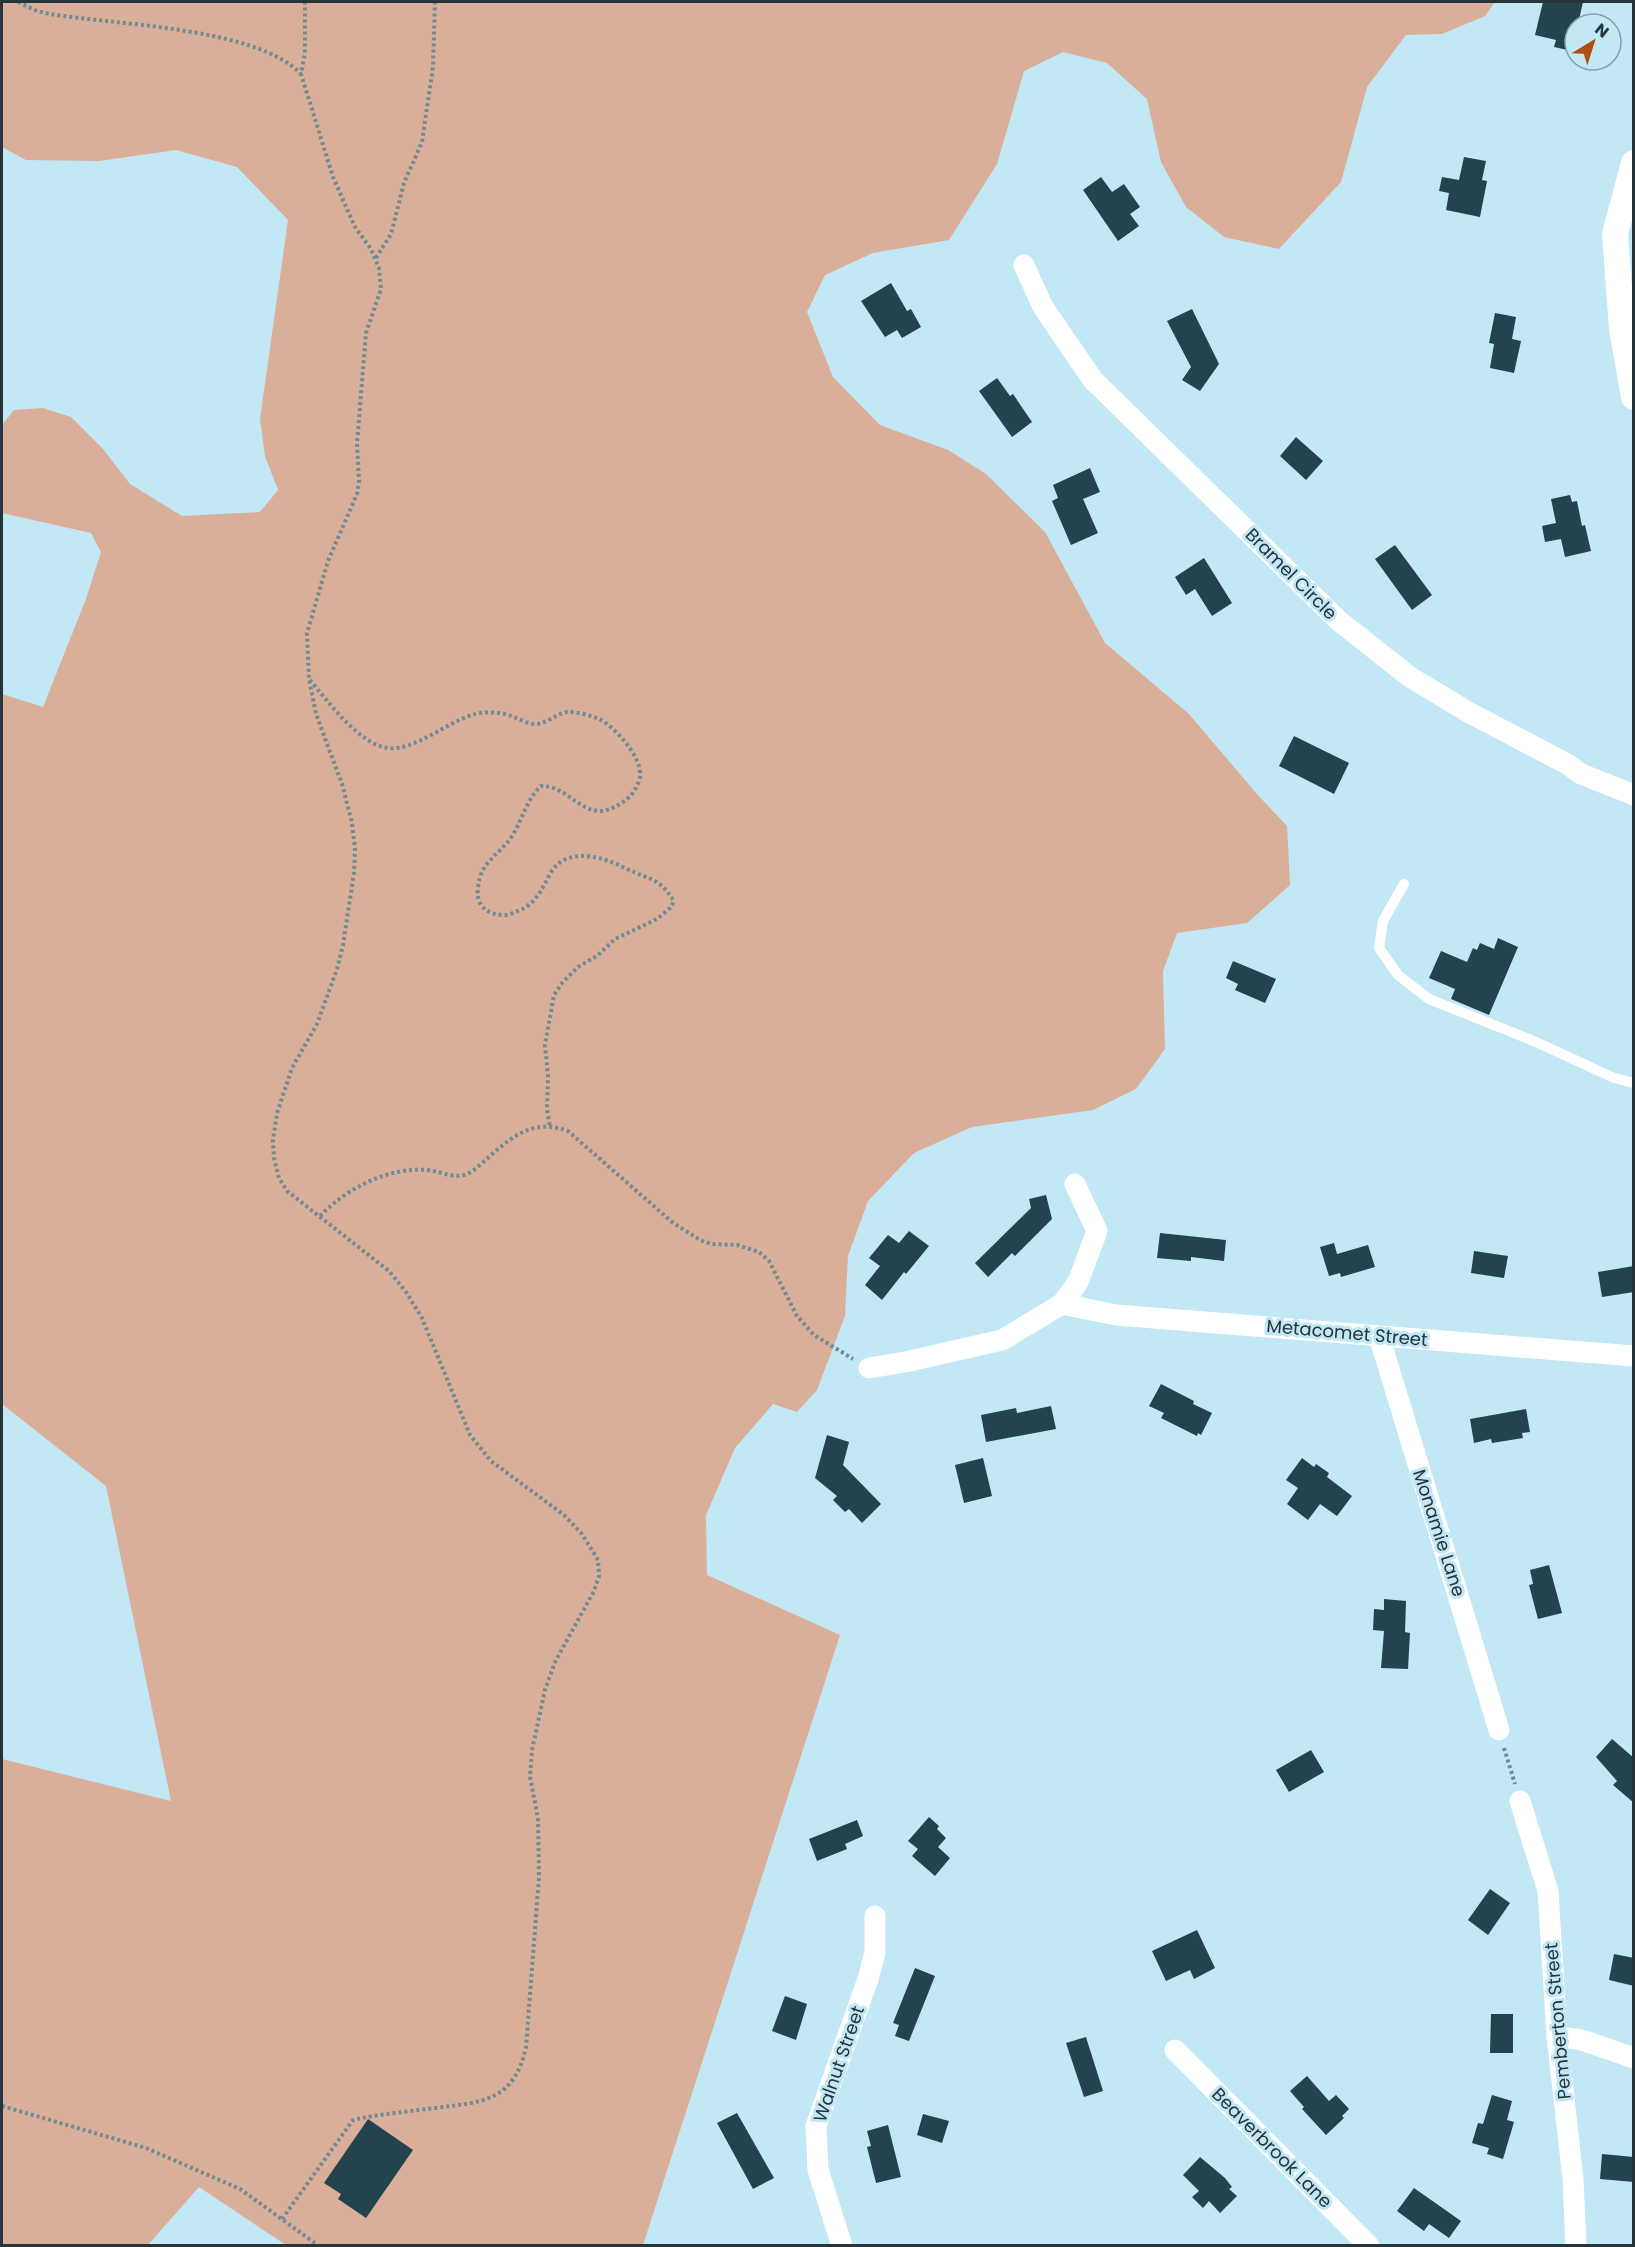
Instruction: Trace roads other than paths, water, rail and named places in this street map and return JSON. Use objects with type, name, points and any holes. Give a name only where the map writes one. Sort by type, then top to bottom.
[{"type":"street","points":[[1634,163],[1615,234],[1622,329],[1634,396]]},
{"type":"street","name":"Bramel Circle","points":[[1024,265],[1043,307],[1093,381],[1339,621],[1410,677],[1468,712],[1569,765],[1581,774],[1634,795]]},
{"type":"street","points":[[869,1368],[1002,1340],[1062,1304],[1078,1282],[1097,1231],[1075,1184]]},
{"type":"street","name":"Metacomet Street","points":[[1062,1304],[1116,1315],[1634,1356]]},
{"type":"street","name":"Monamie Lane","points":[[1379,1336],[1499,1730]]},
{"type":"street","name":"Pemberton Street","points":[[1520,1801],[1548,1891],[1557,2036],[1573,2179],[1576,2246]]},
{"type":"street","name":"Walnut Street","points":[[842,2246],[818,2170],[816,2126],[868,1979],[875,1952],[875,1916]]},
{"type":"street","points":[[1557,2036],[1582,2040],[1634,2058]]},
{"type":"street","name":"Beaverbrook Lane","points":[[1175,2050],[1369,2246]]},
{"type":"lane","points":[[1404,884],[1383,921],[1379,948],[1398,975],[1429,999],[1536,1042],[1614,1078],[1634,1083]]}]
